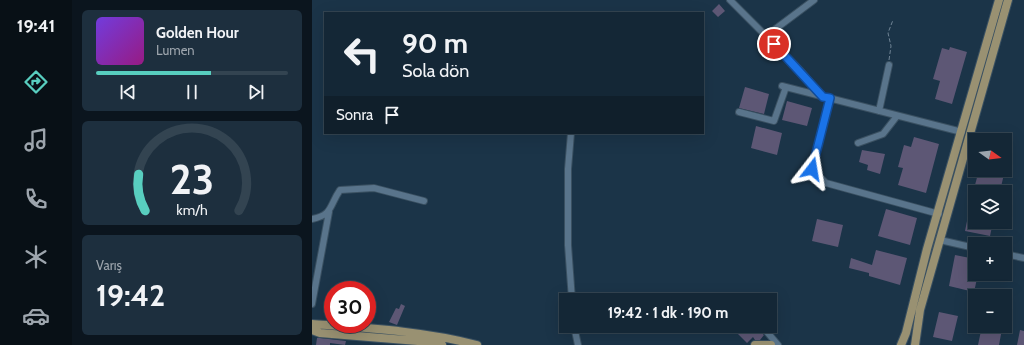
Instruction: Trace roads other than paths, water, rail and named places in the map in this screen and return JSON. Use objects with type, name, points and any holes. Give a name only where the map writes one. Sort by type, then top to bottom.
[{"type":"main road","points":[[901,345],[906,333],[927,249],[939,214],[999,0]]},
{"type":"main road","points":[[915,345],[920,310],[1008,0]]},
{"type":"main road","points":[[312,324],[431,341],[442,345]]},
{"type":"main road","points":[[312,330],[320,333],[431,341],[451,338],[477,345]]},
{"type":"main road","points":[[755,345],[771,345]]},
{"type":"street","points":[[730,0],[826,98]]},
{"type":"street","points":[[766,36],[814,0]]},
{"type":"street","points":[[879,111],[889,64]]},
{"type":"street","points":[[739,112],[774,120],[784,86],[962,132]]},
{"type":"street","points":[[826,98],[812,169],[826,183],[939,214]]},
{"type":"street","points":[[858,143],[883,134],[897,116]]},
{"type":"street","points":[[571,134],[568,169],[568,245],[571,293]]},
{"type":"street","points":[[312,304],[329,212],[340,190],[374,188],[424,201]]},
{"type":"street","points":[[312,219],[323,217],[329,212]]},
{"type":"street","points":[[940,240],[968,246]]},
{"type":"street","points":[[1012,255],[1024,258]]},
{"type":"street","points":[[575,333],[578,345]]},
{"type":"street","points":[[768,333],[778,345]]}]
